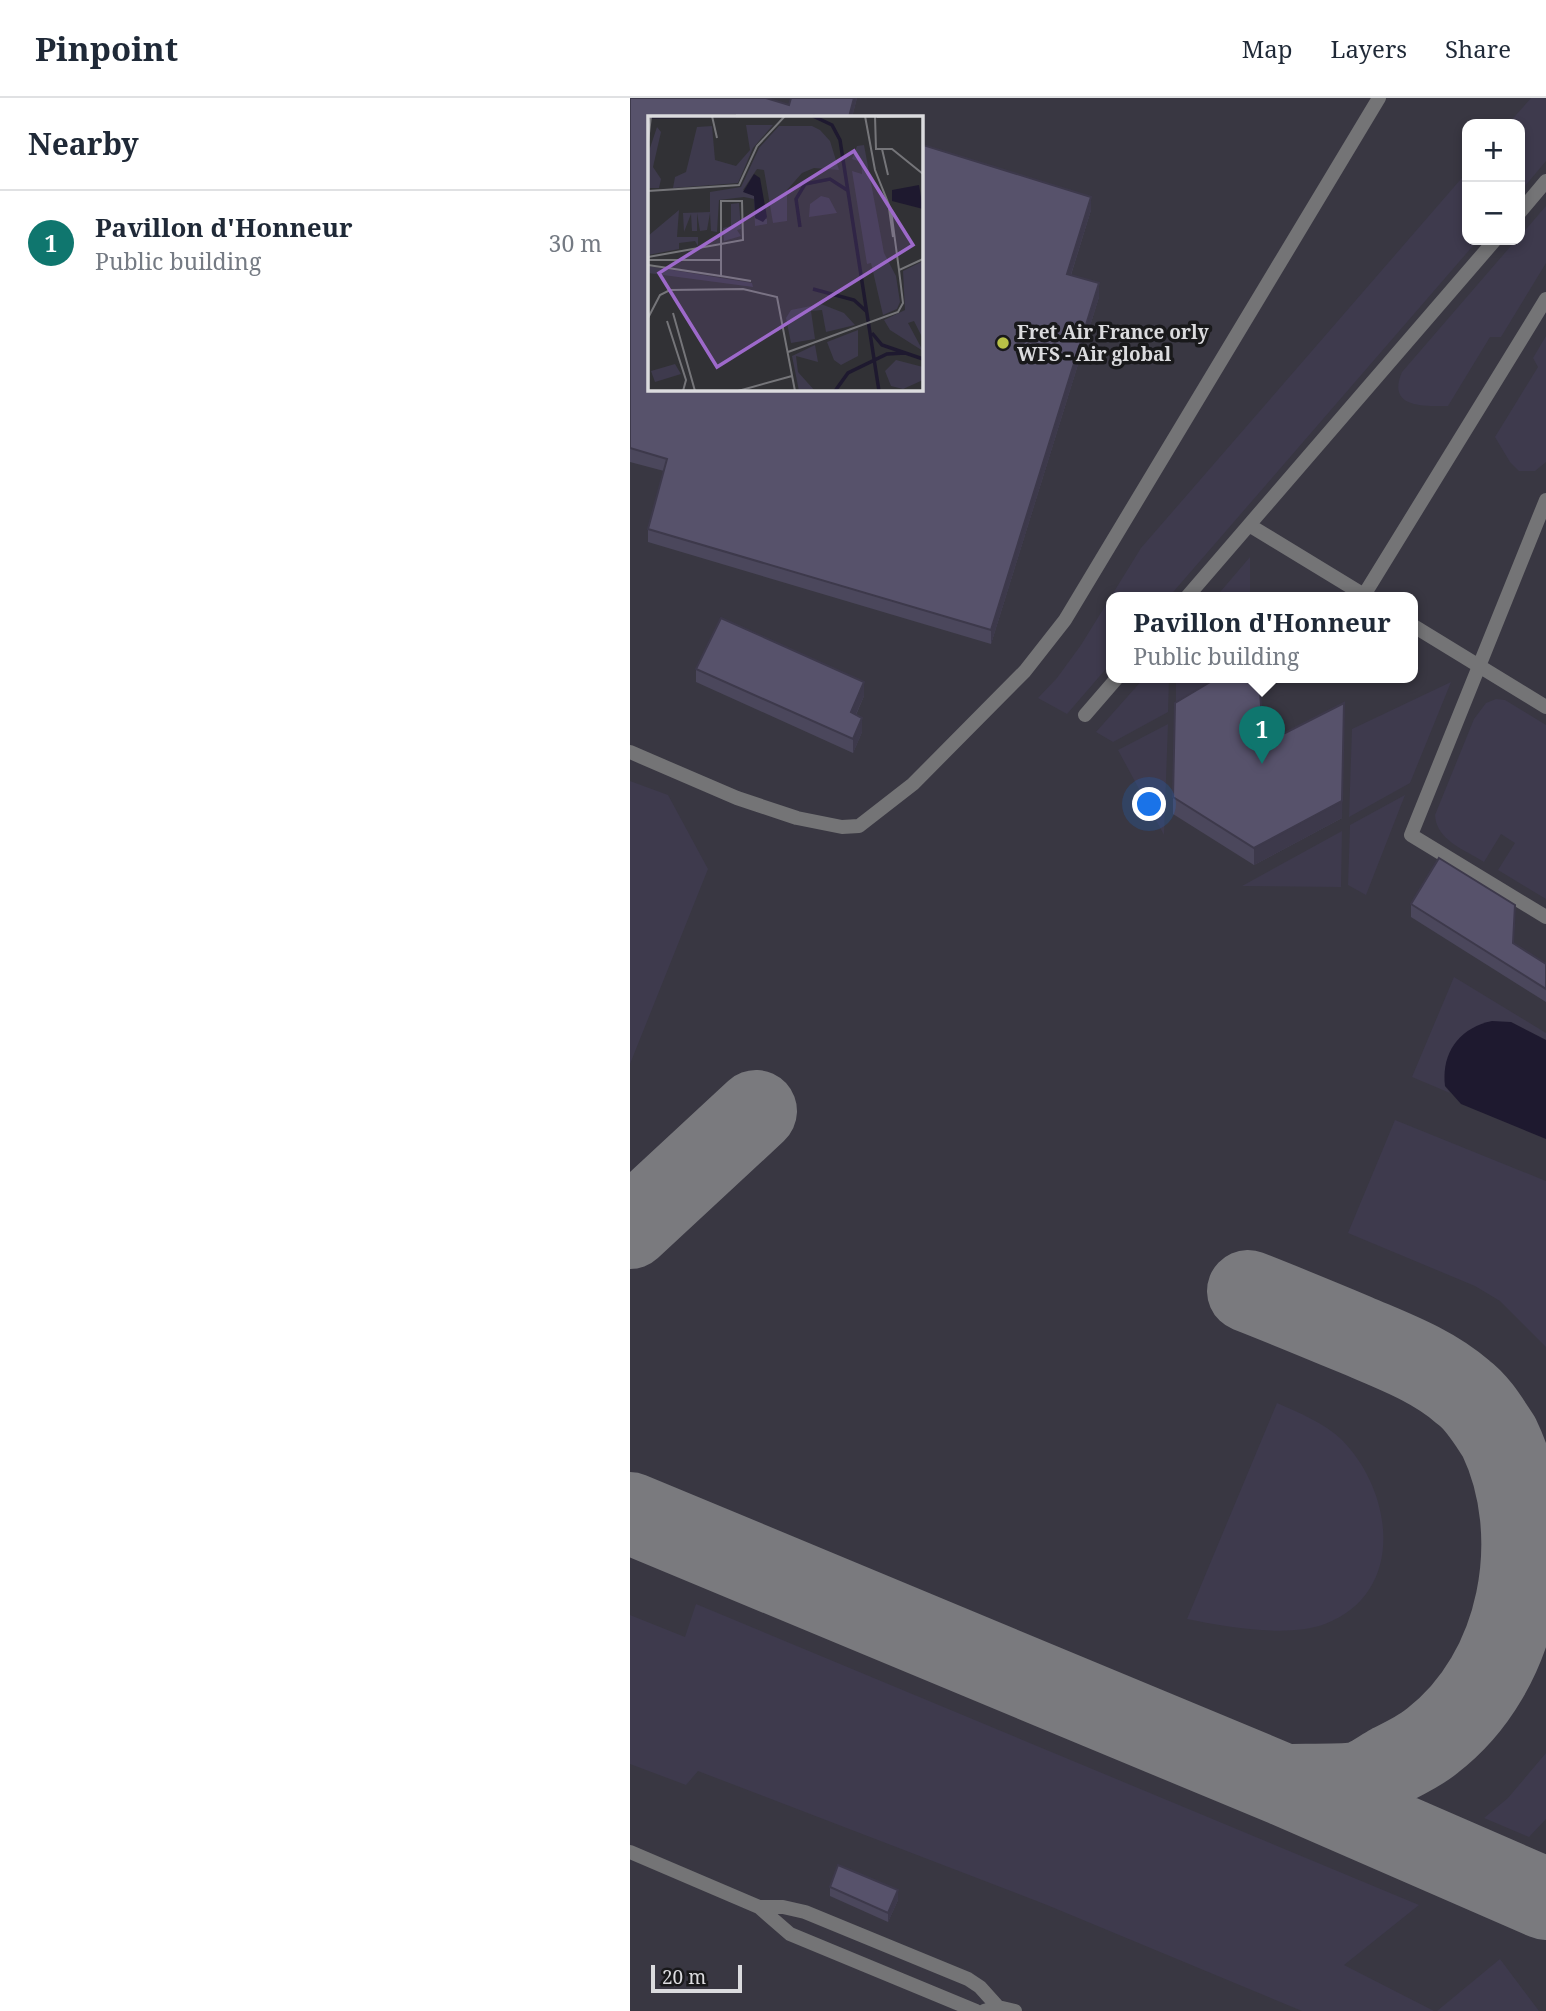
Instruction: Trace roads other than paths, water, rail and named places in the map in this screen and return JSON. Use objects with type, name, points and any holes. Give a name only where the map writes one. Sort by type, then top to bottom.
[{"type":"lane","points":[[630,752],[737,798],[797,818],[842,828],[859,826],[914,784],[1025,671],[1065,620],[1379,98]]},
{"type":"lane","points":[[1525,206],[1546,181]]},
{"type":"lane","points":[[1191,592],[1492,245]]},
{"type":"lane","points":[[1368,592],[1546,299]]},
{"type":"lane","points":[[1546,500],[1411,835],[1546,917]]},
{"type":"lane","points":[[1249,525],[1359,592]]},
{"type":"lane","points":[[1418,629],[1546,707]]},
{"type":"lane","points":[[1086,715],[1113,683]]},
{"type":"lane","points":[[630,1852],[760,1907],[790,1934],[976,2011]]},
{"type":"lane","points":[[760,1907],[783,1907],[805,1912],[899,1950],[981,1987],[991,2009],[1015,2011]]},
{"type":"place","name":"Fret Air France orly WFS - Air global","points":[[1003,343]]},
{"type":"place","name":"Pavillon d'Honneur","points":[[1262,764]]}]
